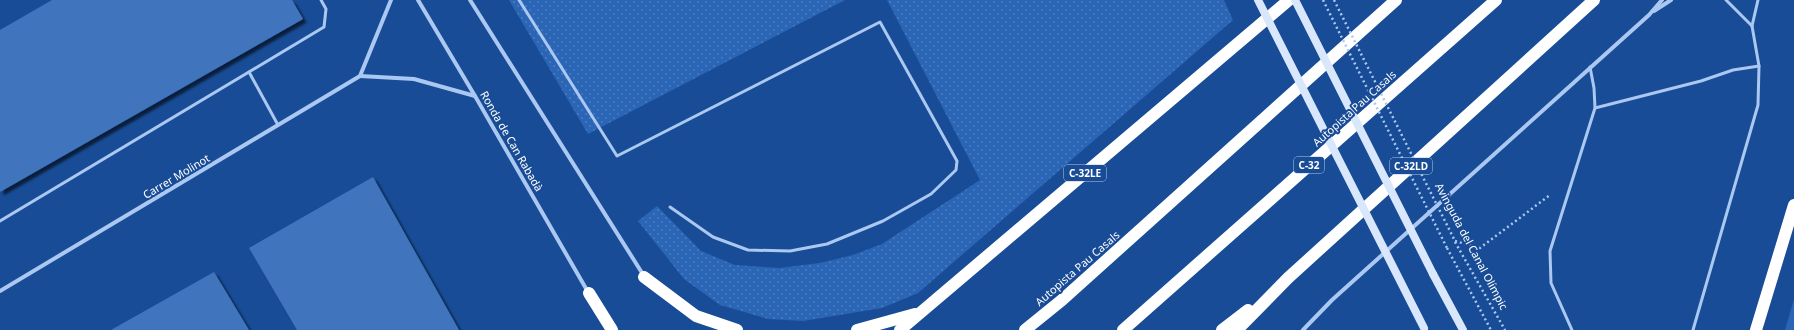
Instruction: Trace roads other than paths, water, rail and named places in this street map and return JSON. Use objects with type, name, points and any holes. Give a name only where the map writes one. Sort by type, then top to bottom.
[{"type":"highway","name":"C-32LE","points":[[900,330],[1289,0]]},
{"type":"highway","name":"Autopista Pau Casals","points":[[1025,330],[1062,300],[1396,0]]},
{"type":"highway","name":"Autopista Pau Casals","points":[[1123,330],[1496,0]]},
{"type":"highway","name":"C-32LD","points":[[1222,330],[1288,278],[1594,0]]},
{"type":"highway","points":[[1756,330],[1794,207]]},
{"type":"highway","points":[[644,277],[696,316],[737,330]]},
{"type":"highway","points":[[1237,330],[1288,278]]},
{"type":"highway","points":[[589,293],[612,330]]},
{"type":"highway","points":[[857,330],[922,312]]},
{"type":"street","points":[[391,0],[360,76],[414,79],[475,96]]},
{"type":"street","name":"Ronda de Can Rabadà","points":[[418,0],[589,293]]},
{"type":"street","points":[[471,0],[644,277]]},
{"type":"street","points":[[1258,0],[1425,329]]},
{"type":"street","points":[[1294,0],[1463,330]]},
{"type":"street","points":[[1649,15],[1662,0]]},
{"type":"street","points":[[1303,330],[1343,290],[1590,67],[1649,15],[1671,0]]},
{"type":"street","name":"Carrer Molinot","points":[[0,291],[360,76]]},
{"type":"lane","points":[[0,221],[324,27],[326,9],[321,0]]},
{"type":"lane","points":[[519,0],[617,156],[880,22],[958,161],[956,170],[931,194],[882,221],[827,244],[790,251],[748,250],[713,237],[670,207]]},
{"type":"lane","points":[[1726,0],[1752,26]]},
{"type":"lane","points":[[1693,330],[1758,105],[1759,66],[1752,26],[1758,0]]},
{"type":"lane","points":[[1595,108],[1701,81],[1733,70],[1759,66]]},
{"type":"lane","points":[[1572,330],[1551,283],[1550,251],[1595,108],[1594,88],[1590,67]]},
{"type":"lane","points":[[249,72],[278,126]]}]
